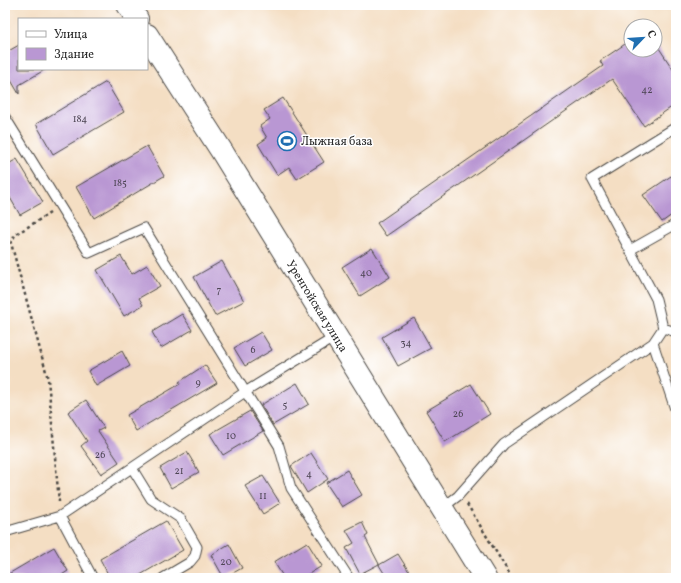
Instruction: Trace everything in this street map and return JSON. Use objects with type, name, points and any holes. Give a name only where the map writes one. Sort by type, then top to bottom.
[{"type":"street","points":[[128,5],[136,18]]},
{"type":"street","name":"Уренгойская улица","points":[[148,37],[485,578]]},
{"type":"lane","points":[[5,117],[89,252],[144,228],[279,446],[292,488],[349,578]]},
{"type":"lane","points":[[442,508],[461,493],[504,444],[653,343],[663,328],[656,299],[592,179],[676,127]]},
{"type":"lane","points":[[630,250],[676,224]]},
{"type":"lane","points":[[663,328],[676,332]]},
{"type":"lane","points":[[5,532],[60,516],[246,392],[336,337]]},
{"type":"lane","points":[[653,343],[676,412]]},
{"type":"lane","points":[[132,468],[151,499],[181,519],[196,547],[195,556],[190,562],[163,578]]},
{"type":"lane","points":[[60,516],[93,578]]},
{"type":"path","points":[[60,516],[48,379],[11,243],[15,235],[61,206]]},
{"type":"path","points":[[461,493],[512,578]]},
{"type":"building","points":[[623,45],[623,58],[663,58],[663,54],[676,74],[676,104],[644,126],[612,79],[386,236],[377,223],[603,66],[600,61]]},
{"type":"building","points":[[18,46],[18,70],[44,70],[19,85],[19,94],[5,70],[5,53]]},
{"type":"building","points":[[106,82],[124,112],[53,154],[36,124]]},
{"type":"building","name":"Лыжная база","points":[[283,98],[324,162],[297,179],[289,167],[277,175],[258,144],[267,138],[260,126],[270,119],[264,110]]},
{"type":"building","points":[[147,146],[164,176],[94,218],[76,187]]},
{"type":"building","points":[[17,159],[43,202],[20,215],[5,189],[5,166]]},
{"type":"building","points":[[671,176],[676,183],[676,212],[662,222],[643,195]]},
{"type":"building","points":[[372,248],[390,277],[360,296],[342,267]]},
{"type":"building","points":[[121,256],[132,274],[147,265],[160,286],[139,298],[143,305],[124,316],[97,270]]},
{"type":"building","points":[[222,261],[244,301],[215,316],[194,277]]},
{"type":"building","points":[[182,314],[192,330],[161,348],[152,332]]},
{"type":"building","points":[[414,318],[431,348],[398,366],[382,337]]},
{"type":"building","points":[[261,332],[272,350],[245,366],[234,348]]},
{"type":"building","points":[[122,351],[130,366],[96,386],[88,371]]},
{"type":"building","points":[[205,365],[217,383],[136,431],[127,415],[180,384],[179,382]]},
{"type":"building","points":[[297,383],[309,404],[273,425],[261,405]]},
{"type":"building","points":[[471,384],[490,414],[445,442],[426,411]]},
{"type":"building","points":[[86,400],[104,428],[98,431],[119,462],[101,474],[81,446],[87,441],[68,412]]},
{"type":"building","points":[[250,411],[263,431],[223,455],[210,434]]},
{"type":"building","points":[[187,452],[199,472],[171,488],[160,468]]},
{"type":"building","points":[[311,453],[328,479],[307,493],[291,466]]},
{"type":"building","points":[[347,470],[362,495],[342,507],[326,483]]},
{"type":"building","points":[[263,476],[280,503],[263,514],[245,486]]},
{"type":"building","points":[[166,521],[183,550],[135,578],[110,578],[100,559]]},
{"type":"building","points":[[362,522],[368,535],[365,537],[379,564],[360,574],[346,548],[354,543],[346,530]]},
{"type":"building","points":[[307,542],[322,566],[302,578],[284,578],[274,562]]},
{"type":"building","points":[[229,544],[242,568],[224,578],[211,555]]},
{"type":"building","points":[[54,547],[68,571],[57,578],[5,578],[5,576]]},
{"type":"building","points":[[398,554],[413,578],[387,578],[379,565]]},
{"type":"place","name":"Лыжная база","points":[[287,141]]}]
